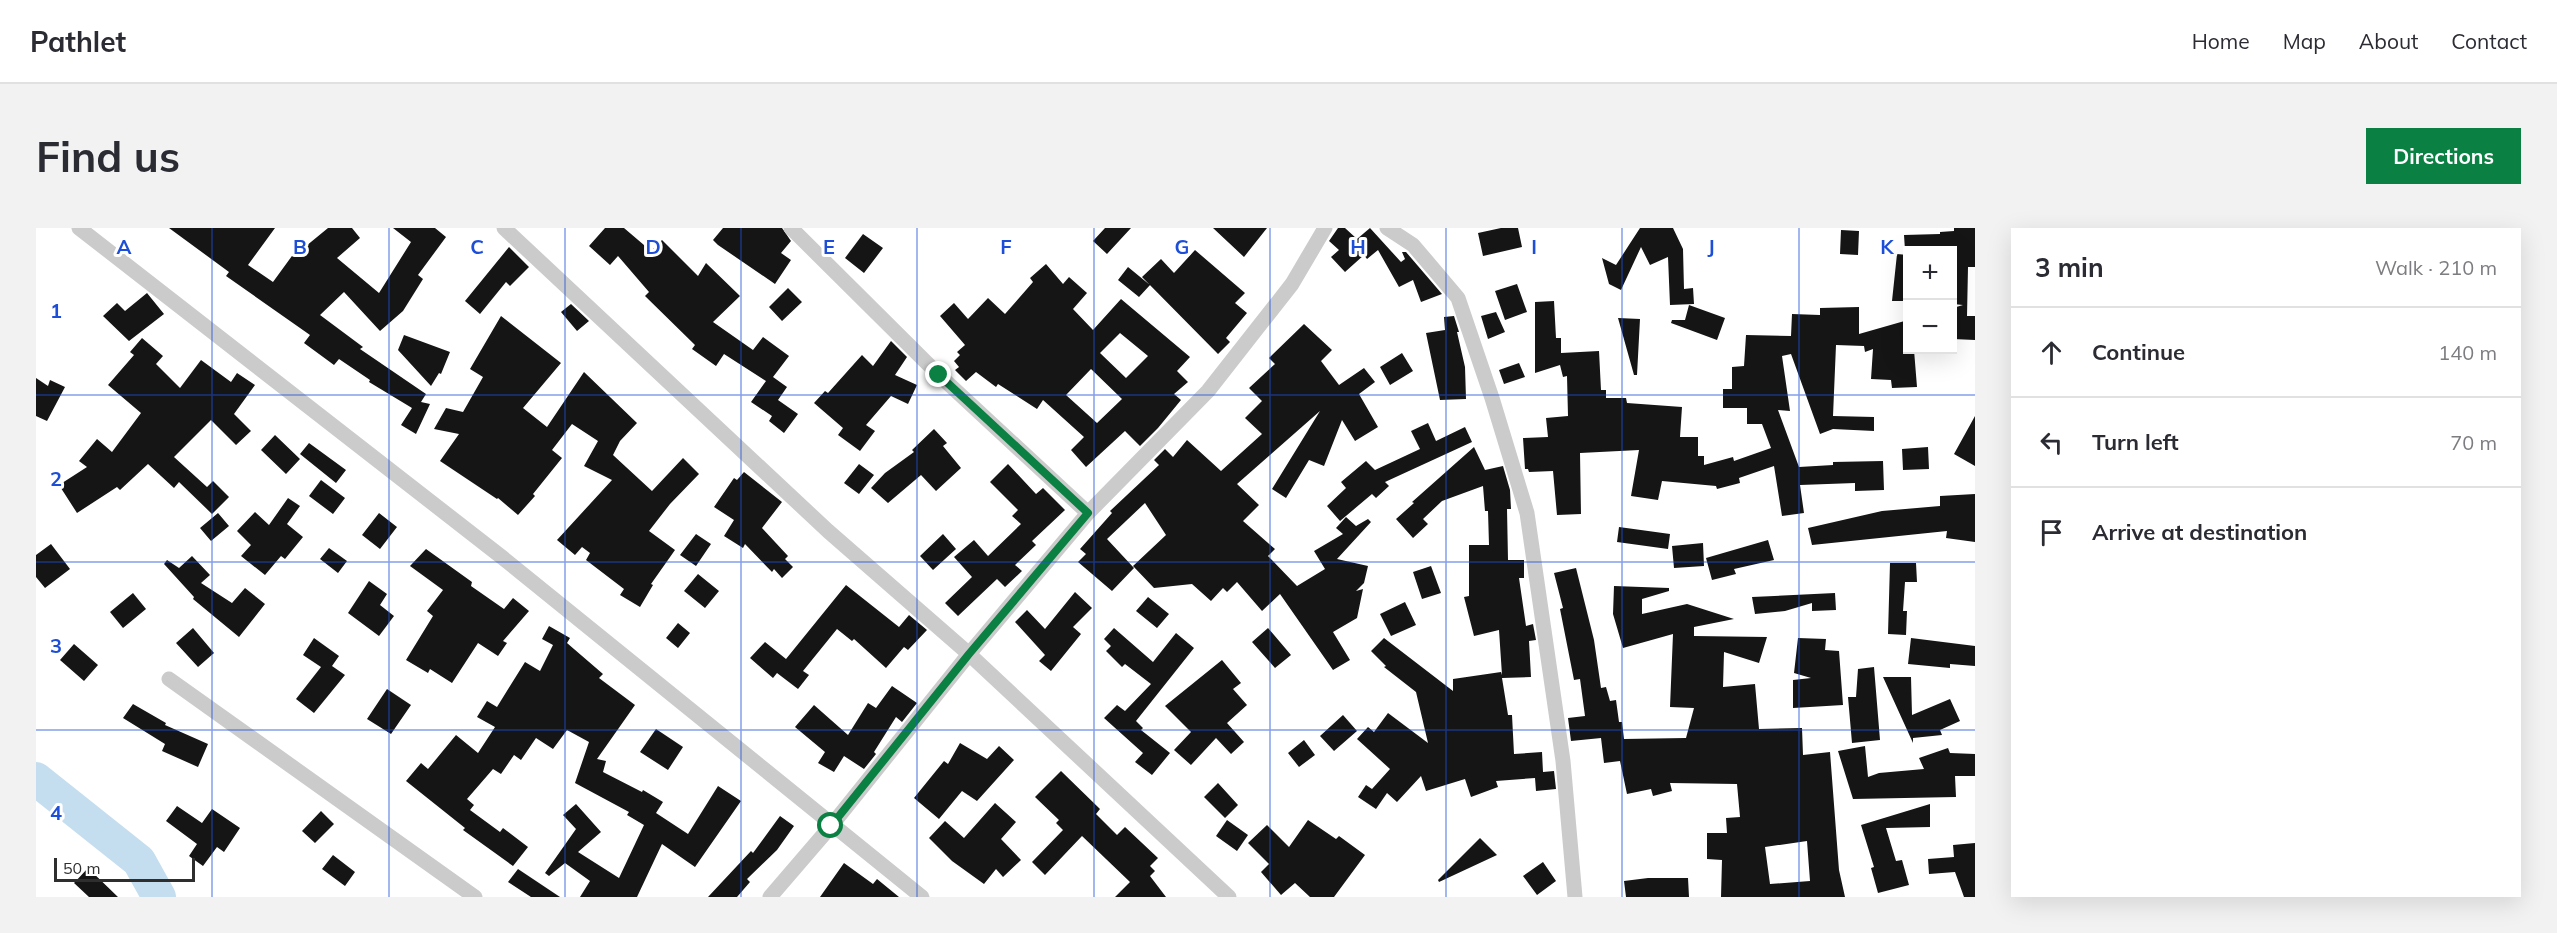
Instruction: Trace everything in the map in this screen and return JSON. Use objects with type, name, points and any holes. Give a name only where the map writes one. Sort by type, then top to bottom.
[{"type":"street","points":[[80,228],[502,558],[831,826],[922,897]]},
{"type":"street","points":[[504,228],[828,531],[969,654],[1229,897]]},
{"type":"street","points":[[791,228],[939,375],[1088,513]]},
{"type":"street","points":[[770,897],[1088,513],[1208,391],[1292,284],[1324,228]]},
{"type":"street","points":[[1387,228],[1413,245],[1458,298],[1492,398],[1527,513],[1563,761],[1575,897]]},
{"type":"street","points":[[169,679],[475,897]]},
{"type":"building","points":[[169,228],[275,228],[248,265],[273,282],[297,249],[300,251],[328,228],[352,228],[360,238],[337,258],[379,293],[411,242],[393,228],[435,228],[446,237],[418,275],[423,279],[403,311],[380,331],[344,292],[320,315],[363,347],[360,349],[426,394],[421,402],[430,404],[416,434],[401,425],[412,408],[369,382],[370,380],[339,359],[334,365],[304,343],[310,335],[226,276],[229,272]]},
{"type":"building","points":[[605,228],[624,228],[651,251],[662,240],[698,276],[706,263],[740,296],[713,322],[753,350],[763,337],[789,356],[773,377],[787,387],[778,400],[798,414],[784,433],[769,421],[772,416],[751,402],[766,381],[724,354],[716,366],[692,349],[695,345],[645,296],[649,292],[618,256],[610,265],[589,246]]},
{"type":"building","points":[[723,228],[782,228],[791,241],[781,253],[791,260],[775,284],[713,240]]},
{"type":"building","points":[[1105,228],[1131,228],[1107,254],[1093,241]]},
{"type":"building","points":[[1213,228],[1267,228],[1244,257]]},
{"type":"building","points":[[1338,228],[1345,228],[1357,239],[1370,228],[1401,262],[1405,259],[1402,252],[1406,252],[1442,294],[1421,302],[1413,280],[1399,287],[1378,250],[1367,259],[1364,255],[1345,272],[1331,257],[1339,250],[1329,241]]},
{"type":"building","points":[[1501,228],[1518,228],[1522,247],[1483,256],[1478,233]]},
{"type":"building","points":[[1640,228],[1673,228],[1683,249],[1684,289],[1693,288],[1694,304],[1670,305],[1668,257],[1650,265],[1641,247],[1621,290],[1609,284],[1602,258],[1616,265]]},
{"type":"building","points":[[1954,228],[1975,228],[1975,267],[1968,267],[1967,316],[1975,316],[1975,340],[1957,339],[1957,307],[1963,305],[1957,304],[1957,246],[1905,246],[1904,235],[1940,234],[1940,232],[1954,231]]},
{"type":"building","points":[[1841,230],[1859,231],[1858,255],[1840,254]]},
{"type":"building","points":[[863,234],[883,248],[864,273],[845,258]]},
{"type":"building","points":[[509,247],[529,267],[510,286],[506,282],[480,314],[465,301]]},
{"type":"building","points":[[1195,250],[1245,293],[1235,303],[1247,313],[1226,338],[1230,342],[1218,354],[1142,277],[1161,259],[1174,273]]},
{"type":"building","points":[[1897,254],[1903,255],[1903,301],[1892,301]]},
{"type":"building","points":[[1046,264],[1063,284],[1069,277],[1087,293],[1073,309],[1093,330],[1121,299],[1190,357],[1177,371],[1188,382],[1174,394],[1181,400],[1140,446],[1125,431],[1086,467],[1071,450],[1084,437],[1043,400],[1037,409],[998,384],[996,387],[976,372],[966,381],[955,370],[959,367],[954,361],[960,355],[957,352],[965,345],[940,316],[954,303],[968,319],[988,298],[1005,314],[1033,282],[1030,278]],"holes":[[[1120,333],[1148,356],[1126,378],[1100,353]],[[1091,369],[1122,399],[1097,423],[1066,395]]]},
{"type":"building","points":[[1128,267],[1150,285],[1139,297],[1118,280]]},
{"type":"building","points":[[1517,284],[1527,312],[1505,320],[1495,291]]},
{"type":"building","points":[[788,288],[802,302],[782,321],[769,307]]},
{"type":"building","points":[[147,293],[164,314],[129,341],[103,316],[117,303],[125,311]]},
{"type":"building","points":[[1554,301],[1556,338],[1561,338],[1561,353],[1599,351],[1601,390],[1606,390],[1606,398],[1626,398],[1627,403],[1682,407],[1680,437],[1698,437],[1698,456],[1704,456],[1704,465],[1733,457],[1734,461],[1771,448],[1762,424],[1747,424],[1747,408],[1723,408],[1723,389],[1732,389],[1732,367],[1744,366],[1746,335],[1791,336],[1792,314],[1820,315],[1820,308],[1859,307],[1859,334],[1903,321],[1903,354],[1914,354],[1917,387],[1892,388],[1891,380],[1871,379],[1873,349],[1865,352],[1864,346],[1836,345],[1833,416],[1874,417],[1874,431],[1833,429],[1820,434],[1791,354],[1782,356],[1790,411],[1778,410],[1799,467],[1833,465],[1833,462],[1883,461],[1884,490],[1855,491],[1855,483],[1800,485],[1804,513],[1782,516],[1774,466],[1739,478],[1740,483],[1717,489],[1716,486],[1662,481],[1658,500],[1631,496],[1639,450],[1580,453],[1581,514],[1557,515],[1553,471],[1529,472],[1525,469],[1523,438],[1548,437],[1546,418],[1568,416],[1567,376],[1563,377],[1560,365],[1535,373],[1535,302]]},
{"type":"building","points":[[571,304],[589,321],[577,331],[561,312]]},
{"type":"building","points":[[1689,305],[1725,318],[1717,340],[1671,323],[1672,320],[1685,320]]},
{"type":"building","points":[[1496,312],[1505,332],[1488,339],[1481,316]]},
{"type":"building","points":[[501,316],[561,363],[523,408],[547,427],[584,372],[637,423],[620,441],[613,455],[652,491],[683,458],[699,474],[670,504],[649,531],[675,550],[651,584],[653,585],[640,607],[620,595],[624,589],[586,560],[590,553],[582,547],[575,555],[557,540],[612,480],[584,466],[598,441],[572,424],[552,450],[562,458],[533,494],[535,496],[518,515],[498,498],[440,461],[459,434],[434,429],[446,408],[463,412],[483,377],[470,369]]},
{"type":"building","points":[[1454,316],[1465,367],[1466,399],[1440,400],[1426,333],[1445,330],[1444,317]]},
{"type":"building","points":[[1618,318],[1640,319],[1637,375],[1634,375]]},
{"type":"building","points":[[1304,324],[1332,350],[1321,361],[1339,385],[1364,368],[1375,382],[1359,394],[1378,427],[1355,441],[1342,420],[1324,466],[1309,460],[1286,498],[1272,489],[1320,411],[1237,484],[1259,505],[1243,521],[1275,549],[1268,556],[1297,586],[1325,569],[1314,551],[1343,534],[1336,528],[1346,517],[1356,526],[1368,519],[1371,522],[1337,559],[1368,566],[1364,583],[1356,591],[1363,589],[1357,618],[1333,632],[1350,660],[1333,670],[1280,594],[1262,611],[1237,582],[1227,592],[1223,588],[1211,601],[1192,584],[1154,588],[1133,566],[1166,535],[1145,503],[1107,539],[1134,568],[1112,591],[1078,562],[1086,554],[1080,549],[1112,513],[1110,511],[1159,465],[1154,460],[1165,449],[1173,457],[1187,440],[1221,471],[1262,434],[1245,418],[1262,401],[1249,388],[1275,364],[1269,358]]},
{"type":"building","points":[[404,335],[450,352],[441,374],[439,373],[431,386],[398,350]]},
{"type":"building","points":[[142,338],[163,356],[156,364],[180,388],[201,360],[231,382],[237,373],[255,385],[234,414],[251,431],[236,445],[211,420],[174,457],[207,487],[213,481],[229,497],[212,514],[179,482],[174,488],[148,464],[120,490],[117,487],[77,513],[59,485],[87,467],[79,461],[97,439],[112,452],[141,413],[108,385],[134,355],[130,352]]},
{"type":"building","points":[[891,341],[907,357],[895,375],[917,385],[908,404],[891,396],[866,425],[875,431],[860,451],[838,435],[843,428],[814,403],[825,391],[828,393],[862,355],[873,366]]},
{"type":"building","points":[[1402,353],[1413,371],[1390,385],[1380,367]]},
{"type":"building","points":[[1519,363],[1525,377],[1504,384],[1499,370]]},
{"type":"building","points":[[36,378],[48,386],[50,380],[65,387],[47,421],[36,416]]},
{"type":"building","points":[[1975,416],[1975,466],[1954,454]]},
{"type":"building","points":[[1428,423],[1436,441],[1465,427],[1472,442],[1385,482],[1389,486],[1376,498],[1372,494],[1340,521],[1327,506],[1346,488],[1341,482],[1366,461],[1375,470],[1420,449],[1411,431]]},
{"type":"building","points":[[934,429],[947,443],[943,446],[961,468],[936,491],[921,475],[888,503],[871,488],[885,473],[914,452],[912,450]]},
{"type":"building","points":[[275,435],[300,459],[286,474],[261,450]]},
{"type":"building","points":[[309,443],[346,470],[336,483],[300,454]]},
{"type":"building","points":[[1474,447],[1485,470],[1503,466],[1510,490],[1511,509],[1507,509],[1508,560],[1524,560],[1524,578],[1519,578],[1526,626],[1533,624],[1536,640],[1529,641],[1531,677],[1502,678],[1508,715],[1512,715],[1514,754],[1542,752],[1543,772],[1554,771],[1556,789],[1536,791],[1535,778],[1496,781],[1498,787],[1471,797],[1465,779],[1426,791],[1421,776],[1397,802],[1387,793],[1376,809],[1358,797],[1366,785],[1372,789],[1390,769],[1357,739],[1368,727],[1374,732],[1388,713],[1428,743],[1416,692],[1384,667],[1386,666],[1371,651],[1384,638],[1453,691],[1453,679],[1501,672],[1502,675],[1499,630],[1474,636],[1464,597],[1469,596],[1469,545],[1489,545],[1488,511],[1485,511],[1483,486],[1442,501],[1423,519],[1428,524],[1413,538],[1396,519]]},
{"type":"building","points":[[1928,447],[1929,469],[1903,470],[1902,449]]},
{"type":"building","points":[[859,464],[874,475],[859,494],[844,483]]},
{"type":"building","points":[[1008,464],[1036,494],[1043,488],[1065,510],[1032,541],[1036,545],[1015,565],[1022,571],[1005,587],[997,579],[958,616],[945,603],[972,577],[954,557],[974,540],[988,556],[1021,524],[1012,516],[1018,510],[990,482]]},
{"type":"building","points":[[744,472],[782,502],[762,528],[788,556],[785,559],[793,567],[782,578],[774,569],[772,572],[745,544],[743,548],[724,536],[734,520],[714,507],[734,478],[737,480]]},
{"type":"building","points":[[321,480],[345,498],[333,514],[309,496]]},
{"type":"building","points":[[1975,494],[1975,542],[1946,538],[1947,531],[1812,545],[1808,528],[1882,511],[1940,506],[1940,496]]},
{"type":"building","points":[[288,498],[300,506],[287,524],[303,537],[285,559],[281,556],[265,575],[241,556],[251,545],[237,531],[255,512],[269,525]]},
{"type":"building","points":[[218,513],[229,526],[211,541],[200,528]]},
{"type":"building","points":[[379,513],[397,527],[380,549],[362,535]]},
{"type":"building","points":[[1619,527],[1670,534],[1668,549],[1617,542]]},
{"type":"building","points":[[696,534],[711,544],[696,566],[680,555]]},
{"type":"building","points":[[943,534],[956,549],[933,570],[920,556]]},
{"type":"building","points":[[1768,540],[1774,560],[1734,569],[1736,574],[1712,580],[1706,558]]},
{"type":"building","points":[[1703,543],[1704,566],[1674,568],[1672,546]]},
{"type":"building","points":[[51,544],[70,569],[45,588],[36,577],[36,555]]},
{"type":"building","points":[[329,548],[347,561],[338,573],[320,559]]},
{"type":"building","points":[[426,549],[472,582],[471,586],[504,609],[513,598],[529,611],[503,641],[507,643],[498,656],[478,643],[452,683],[430,669],[428,673],[406,660],[433,616],[427,611],[443,590],[410,566]]},
{"type":"building","points":[[192,556],[210,575],[201,583],[232,603],[245,588],[265,604],[239,637],[193,599],[194,597],[164,564],[167,560],[179,568]]},
{"type":"building","points":[[1890,563],[1916,563],[1917,582],[1905,582],[1903,611],[1907,611],[1906,635],[1888,634]]},
{"type":"building","points":[[1431,566],[1441,593],[1422,599],[1413,572]]},
{"type":"building","points":[[1576,568],[1594,640],[1601,688],[1606,687],[1610,701],[1616,700],[1624,739],[1686,738],[1694,708],[1670,707],[1673,634],[1623,648],[1613,614],[1614,586],[1669,588],[1669,591],[1642,599],[1642,614],[1687,604],[1734,619],[1694,627],[1694,636],[1767,637],[1759,663],[1724,652],[1723,687],[1755,684],[1759,729],[1802,728],[1803,755],[1830,752],[1839,870],[1845,897],[1721,897],[1722,860],[1707,859],[1707,833],[1727,833],[1726,818],[1740,817],[1737,784],[1670,783],[1672,791],[1653,796],[1651,789],[1627,794],[1620,761],[1604,763],[1601,738],[1571,741],[1568,718],[1585,716],[1580,679],[1574,680],[1560,609],[1563,608],[1554,573]],"holes":[[[1807,841],[1810,881],[1770,884],[1765,847]]]},
{"type":"building","points":[[698,574],[719,591],[705,608],[684,591]]},
{"type":"building","points":[[369,581],[387,594],[380,605],[394,616],[379,636],[348,613]]},
{"type":"building","points":[[846,585],[899,627],[909,615],[927,630],[908,650],[904,647],[886,668],[854,639],[852,641],[837,629],[803,671],[809,675],[798,689],[777,673],[773,678],[750,658],[765,642],[786,659]]},
{"type":"building","points":[[1075,592],[1092,608],[1073,627],[1081,634],[1051,671],[1039,661],[1045,655],[1015,622],[1027,610],[1045,629]]},
{"type":"building","points":[[133,593],[146,609],[123,628],[110,612]]},
{"type":"building","points":[[1835,593],[1836,610],[1812,611],[1812,603],[1785,611],[1755,614],[1752,597]]},
{"type":"building","points":[[1148,597],[1169,614],[1157,628],[1136,611]]},
{"type":"building","points":[[1405,602],[1416,625],[1391,636],[1380,614]]},
{"type":"building","points":[[678,623],[690,633],[678,648],[666,638]]},
{"type":"building","points":[[549,626],[570,638],[567,643],[603,674],[599,678],[635,705],[597,759],[606,761],[603,772],[663,802],[656,813],[688,834],[718,786],[741,801],[695,867],[662,844],[637,897],[580,897],[590,881],[565,863],[549,876],[545,873],[576,829],[563,815],[576,804],[601,832],[578,852],[619,878],[644,825],[627,815],[629,812],[575,783],[589,742],[567,730],[553,749],[536,738],[521,760],[514,755],[501,774],[493,769],[467,799],[474,805],[470,810],[500,832],[503,828],[528,847],[513,866],[463,830],[465,828],[406,781],[421,763],[428,769],[456,735],[478,753],[495,727],[477,717],[487,701],[497,707],[525,662],[540,671],[553,645],[542,639]]},
{"type":"building","points":[[193,628],[214,653],[198,667],[176,643]]},
{"type":"building","points":[[1114,628],[1153,662],[1176,633],[1194,648],[1136,721],[1143,728],[1141,730],[1170,753],[1152,775],[1135,762],[1143,753],[1104,718],[1117,705],[1125,711],[1151,684],[1125,664],[1122,667],[1106,651],[1111,646],[1104,639]]},
{"type":"building","points":[[1268,628],[1291,655],[1275,668],[1252,642]]},
{"type":"building","points":[[314,638],[339,656],[332,666],[345,675],[314,713],[296,699],[321,667],[303,655]]},
{"type":"building","points":[[1798,638],[1826,639],[1825,650],[1839,651],[1843,705],[1793,708],[1793,680],[1811,678],[1794,673]]},
{"type":"building","points":[[1911,638],[1975,646],[1975,666],[1950,664],[1950,668],[1908,664]]},
{"type":"building","points":[[74,644],[98,665],[84,681],[60,660]]},
{"type":"building","points":[[1222,660],[1241,683],[1233,689],[1247,705],[1227,723],[1244,742],[1231,754],[1216,738],[1191,765],[1174,750],[1191,732],[1165,706]]},
{"type":"building","points":[[1874,667],[1880,740],[1852,743],[1848,697],[1856,697],[1858,669]]},
{"type":"building","points":[[1883,677],[1911,677],[1912,715],[1950,699],[1960,721],[1940,730],[1942,735],[1913,738],[1913,743]]},
{"type":"building","points":[[892,686],[917,703],[902,722],[896,717],[874,752],[876,754],[864,769],[844,756],[834,772],[818,763],[825,752],[795,727],[814,705],[848,735],[868,703],[876,708]]},
{"type":"building","points":[[387,689],[411,705],[391,734],[367,719]]},
{"type":"building","points":[[133,704],[166,723],[165,725],[208,744],[198,767],[162,751],[165,744],[123,718]]},
{"type":"building","points":[[1343,715],[1357,731],[1334,751],[1320,736]]},
{"type":"building","points":[[656,729],[683,747],[668,770],[640,752]]},
{"type":"building","points":[[1304,740],[1315,755],[1299,767],[1288,753]]},
{"type":"building","points":[[960,743],[987,759],[999,746],[1014,760],[977,801],[962,791],[939,819],[914,798],[944,761],[948,764]]},
{"type":"building","points":[[1865,746],[1868,777],[1879,773],[1924,769],[1919,758],[1948,748],[1950,753],[1975,754],[1975,776],[1955,776],[1956,797],[1853,799],[1838,751]]},
{"type":"building","points":[[1061,771],[1100,809],[1096,814],[1117,835],[1125,827],[1158,858],[1150,866],[1155,871],[1150,876],[1166,897],[1115,897],[1130,882],[1082,836],[1045,875],[1032,862],[1063,830],[1056,823],[1059,820],[1035,797]]},
{"type":"building","points":[[1218,783],[1238,805],[1225,818],[1204,797]]},
{"type":"building","points":[[995,803],[1016,822],[1001,839],[1021,860],[1003,877],[996,869],[984,884],[952,861],[929,838],[945,821],[964,838]]},
{"type":"building","points":[[1930,804],[1930,827],[1886,828],[1896,861],[1902,860],[1909,885],[1878,893],[1871,868],[1874,867],[1861,825]]},
{"type":"building","points":[[177,806],[202,823],[212,809],[240,828],[224,852],[217,847],[203,866],[189,856],[197,844],[166,821]]},
{"type":"building","points":[[321,811],[334,824],[315,843],[302,831]]},
{"type":"building","points":[[780,816],[794,826],[777,850],[747,879],[750,882],[737,897],[708,897],[751,851],[753,853]]},
{"type":"building","points":[[1227,820],[1248,835],[1237,851],[1216,836]]},
{"type":"building","points":[[1308,820],[1336,839],[1339,836],[1365,855],[1334,897],[1310,897],[1295,883],[1281,895],[1261,872],[1269,864],[1248,843],[1267,825],[1289,847]]},
{"type":"building","points":[[1480,838],[1497,855],[1439,882],[1438,880]]},
{"type":"building","points":[[1975,843],[1975,897],[1964,897],[1955,872],[1929,874],[1928,859],[1954,857],[1953,845]]},
{"type":"building","points":[[333,855],[355,872],[345,886],[322,869]]},
{"type":"building","points":[[1543,862],[1556,881],[1537,895],[1523,876]]},
{"type":"building","points":[[844,863],[873,884],[877,879],[899,897],[820,897]]},
{"type":"building","points":[[88,868],[118,897],[89,897],[74,883]]},
{"type":"building","points":[[518,869],[560,897],[531,897],[508,882]]},
{"type":"building","points":[[1648,878],[1688,878],[1689,897],[1626,897],[1624,881]]},
{"type":"waterway","points":[[36,779],[139,861],[159,897]]},
{"type":"route","points":[[831,826],[969,654],[1088,513],[939,375]]}]
